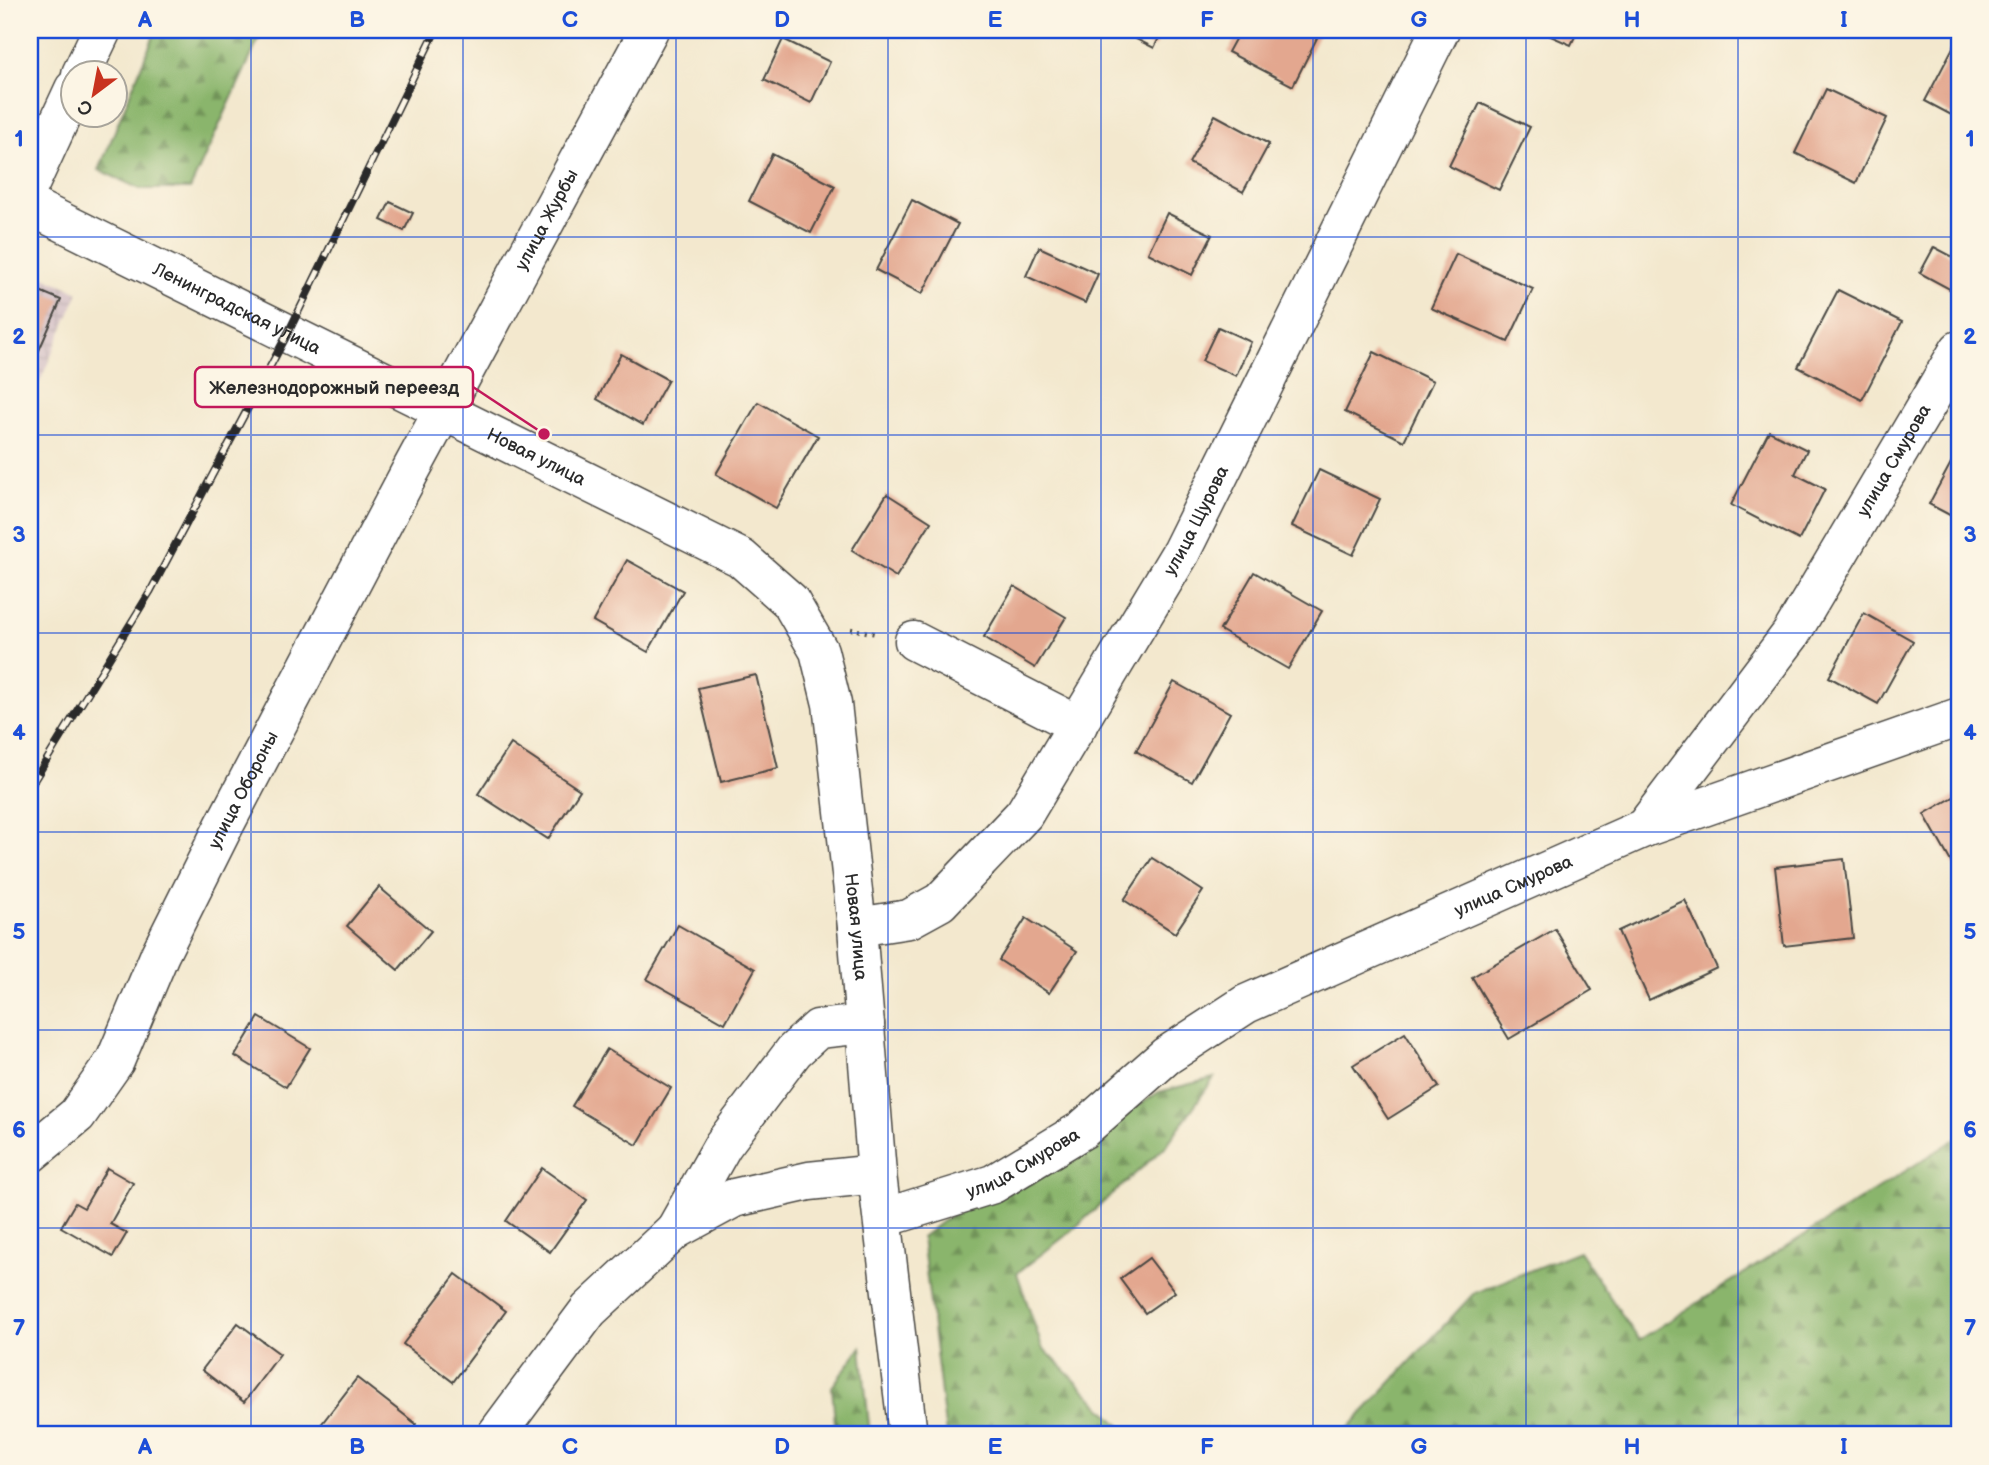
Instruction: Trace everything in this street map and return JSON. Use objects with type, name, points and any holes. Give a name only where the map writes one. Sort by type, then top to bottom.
[{"type":"street","points":[[88,60],[102,30]]},
{"type":"street","name":"улица Журбы","points":[[444,412],[649,30]]},
{"type":"street","name":"улица Щурова","points":[[857,927],[909,919],[940,902],[1024,814],[1181,552],[1440,30]]},
{"type":"street","points":[[30,184],[60,119]]},
{"type":"street","name":"Ленинградская улица","points":[[30,206],[444,412]]},
{"type":"street","name":"улица Смурова","points":[[884,1218],[993,1184],[1082,1129],[1166,1056],[1246,1004],[1644,828],[1791,634],[1959,350]]},
{"type":"street","name":"Новая улица","points":[[444,412],[741,558],[790,601],[818,651],[832,704],[857,927],[877,1174]]},
{"type":"street","name":"улица Обороны","points":[[30,1154],[77,1115],[115,1060],[160,954],[218,838],[444,412]]},
{"type":"street","points":[[914,641],[1078,726]]},
{"type":"street","points":[[1644,828],[1959,717]]},
{"type":"street","points":[[675,1230],[723,1145],[794,1051],[818,1029],[865,1024]]},
{"type":"street","points":[[496,1435],[589,1310],[675,1230],[734,1198],[808,1181],[877,1174],[908,1435]]},
{"type":"shaded area","points":[[30,271],[79,292],[30,404]]},
{"type":"green space","points":[[156,30],[263,30],[190,189],[140,189],[99,170],[115,130],[130,130],[130,94]]},
{"type":"green space","points":[[1214,1078],[1166,1146],[1069,1233],[1017,1273],[1042,1347],[1129,1435],[946,1435],[922,1237],[952,1214],[1008,1191],[1159,1092]]},
{"type":"green space","points":[[1959,1137],[1959,1435],[1342,1435],[1474,1293],[1579,1251],[1639,1340]]},
{"type":"green space","points":[[861,1347],[870,1435],[836,1435],[832,1387]]},
{"type":"building","points":[[1118,30],[1163,30],[1154,48]]},
{"type":"building","points":[[1240,30],[1321,30],[1293,86],[1228,52]]},
{"type":"building","points":[[1537,30],[1578,30],[1571,45]]},
{"type":"building","points":[[1959,36],[1959,119],[1925,101]]},
{"type":"building","points":[[783,39],[830,62],[811,103],[764,80]]},
{"type":"building","points":[[1826,89],[1887,118],[1856,183],[1795,153]]},
{"type":"building","points":[[1480,103],[1530,127],[1499,190],[1449,166]]},
{"type":"building","points":[[1215,115],[1269,144],[1243,192],[1189,163]]},
{"type":"building","points":[[772,154],[835,186],[811,233],[749,201]]},
{"type":"building","points":[[912,200],[958,224],[922,294],[876,270]]},
{"type":"building","points":[[390,202],[413,213],[404,231],[381,220]]},
{"type":"building","points":[[1167,213],[1212,235],[1192,275],[1148,253]]},
{"type":"building","points":[[1039,247],[1098,274],[1085,303],[1026,276]]},
{"type":"building","points":[[1934,247],[1959,260],[1959,285],[1955,292],[1920,273]]},
{"type":"building","points":[[1456,254],[1533,289],[1508,342],[1431,308]]},
{"type":"building","points":[[30,287],[61,300],[30,371]]},
{"type":"building","points":[[1838,290],[1902,322],[1862,400],[1798,367]]},
{"type":"building","points":[[1218,327],[1251,342],[1236,376],[1202,361]]},
{"type":"building","points":[[1374,352],[1433,381],[1404,441],[1345,412]]},
{"type":"building","points":[[621,354],[668,380],[643,425],[597,399]]},
{"type":"building","points":[[758,402],[818,436],[776,508],[716,474]]},
{"type":"building","points":[[1769,431],[1807,450],[1795,474],[1825,489],[1799,540],[1731,505]]},
{"type":"building","points":[[1959,448],[1959,520],[1929,504]]},
{"type":"building","points":[[1319,470],[1380,499],[1353,555],[1292,526]]},
{"type":"building","points":[[887,494],[931,522],[896,577],[852,550]]},
{"type":"building","points":[[627,560],[683,591],[648,652],[593,621]]},
{"type":"building","points":[[1254,572],[1322,611],[1288,669],[1220,630]]},
{"type":"building","points":[[1014,586],[1066,617],[1035,668],[984,637]]},
{"type":"building","points":[[1864,613],[1913,641],[1878,704],[1829,677]]},
{"type":"building","points":[[756,675],[778,768],[721,782],[698,688]]},
{"type":"building","points":[[1174,682],[1230,713],[1192,782],[1136,751]]},
{"type":"building","points":[[511,744],[580,790],[548,839],[478,794]]},
{"type":"building","points":[[1959,794],[1959,876],[1924,814]]},
{"type":"building","points":[[1152,858],[1203,891],[1175,933],[1124,900]]},
{"type":"building","points":[[1844,859],[1853,938],[1784,946],[1775,867]]},
{"type":"building","points":[[379,887],[431,931],[398,970],[347,926]]},
{"type":"building","points":[[1685,900],[1717,968],[1649,1000],[1618,931]]},
{"type":"building","points":[[1026,918],[1077,951],[1049,993],[999,960]]},
{"type":"building","points":[[678,925],[755,969],[725,1023],[647,979]]},
{"type":"building","points":[[1555,929],[1592,990],[1509,1039],[1472,977]]},
{"type":"building","points":[[259,1017],[310,1048],[286,1087],[235,1056]]},
{"type":"building","points":[[1405,1033],[1439,1087],[1388,1119],[1353,1065]]},
{"type":"building","points":[[607,1049],[671,1088],[637,1145],[572,1106]]},
{"type":"building","points":[[107,1168],[133,1183],[110,1224],[127,1233],[113,1257],[61,1227],[75,1203],[84,1208]]},
{"type":"building","points":[[542,1168],[587,1200],[550,1252],[506,1221]]},
{"type":"building","points":[[1149,1258],[1175,1292],[1145,1313],[1120,1279]]},
{"type":"building","points":[[456,1274],[506,1311],[453,1382],[403,1344]]},
{"type":"building","points":[[238,1323],[280,1354],[244,1402],[202,1370]]},
{"type":"building","points":[[357,1378],[416,1424],[408,1435],[313,1435]]},
{"type":"railway","points":[[30,787],[150,592],[288,333],[436,30]]},
{"type":"place","name":"Железнодорожный переезд","points":[[544,434]]}]
